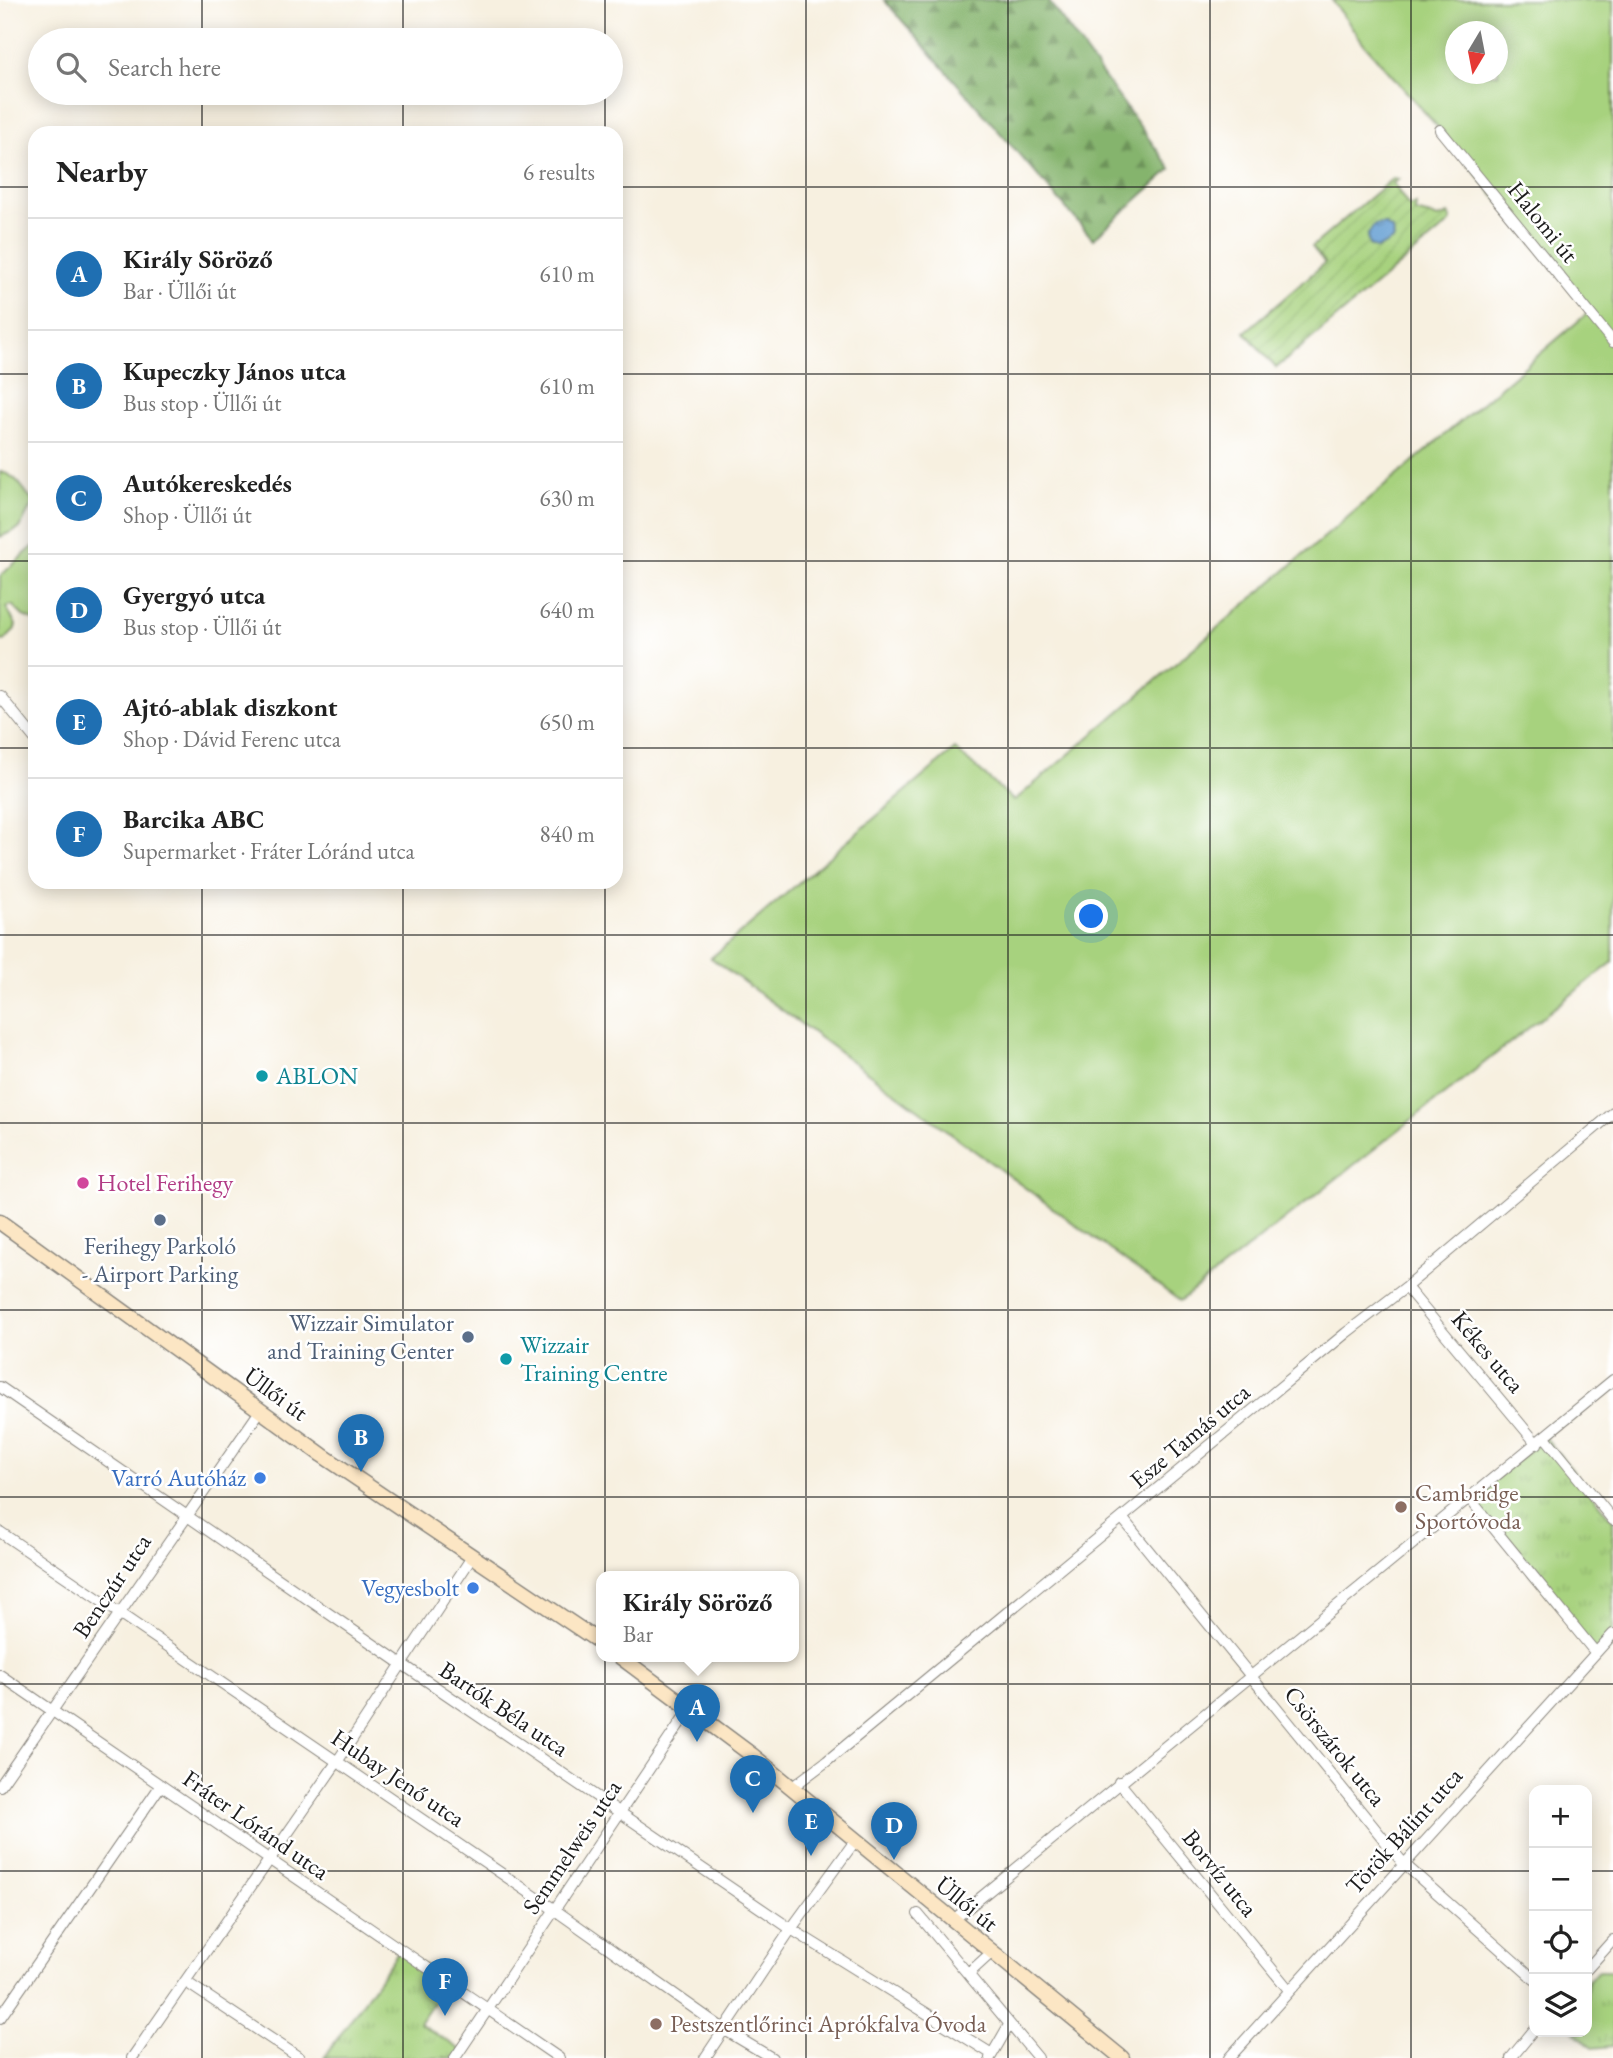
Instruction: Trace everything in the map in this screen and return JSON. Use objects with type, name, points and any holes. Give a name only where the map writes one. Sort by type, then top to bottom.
[{"type":"main road","name":"Üllői út","points":[[0,1222],[260,1411],[596,1640]]},
{"type":"main road","name":"Üllői út","points":[[627,1662],[791,1788],[1122,2058]]},
{"type":"street","name":"Halomi út","points":[[1440,130],[1613,342]]},
{"type":"street","points":[[0,696],[28,730]]},
{"type":"street","name":"Esze Tamás utca","points":[[791,1788],[827,1762],[1346,1333],[1406,1287],[1613,1113]]},
{"type":"street","name":"Kékes utca","points":[[1406,1287],[1613,1520]]},
{"type":"street","points":[[952,1921],[1613,1380]]},
{"type":"street","name":"Bartók Béla utca","points":[[0,1387],[791,1929],[991,2056]]},
{"type":"street","name":"Benczúr utca","points":[[0,1786],[260,1411]]},
{"type":"street","points":[[1470,1499],[1595,1652]]},
{"type":"street","name":"Csörszárok utca","points":[[1123,1519],[1403,1863],[1529,1975]]},
{"type":"street","name":"Hubay Jenő utca","points":[[0,1532],[555,1910],[725,2030],[772,2058]]},
{"type":"street","points":[[132,2058],[337,1762],[472,1557]]},
{"type":"street","name":"Török Bálint utca","points":[[1229,2058],[1613,1634]]},
{"type":"street","name":"Fráter Lóránd utca","points":[[0,1675],[559,2058]]},
{"type":"street","name":"Semmelweis utca","points":[[455,2058],[690,1708]]},
{"type":"street","name":"Borvíz utca","points":[[1119,1782],[1289,1990]]},
{"type":"street","points":[[0,2018],[162,1785]]},
{"type":"street","points":[[705,2058],[791,1929],[855,1841]]},
{"type":"street","points":[[918,1914],[1038,2058]]},
{"type":"street","points":[[1592,1964],[1612,1946]]},
{"type":"street","points":[[968,1974],[990,1953]]},
{"type":"street","points":[[186,1982],[295,2057]]},
{"type":"street","points":[[991,2056],[1009,2025]]},
{"type":"street","points":[[1511,2058],[1529,2036]]},
{"type":"green space","points":[[884,0],[1048,0],[1171,169],[1093,239]]},
{"type":"green space","points":[[1332,0],[1613,0],[1613,962],[1180,1301],[711,958],[955,749],[1014,801],[1589,312],[1443,133],[1365,45]]},
{"type":"green space","points":[[1393,178],[1399,179],[1393,183],[1409,207],[1416,204],[1415,212],[1439,218],[1448,214],[1450,223],[1276,368],[1245,332],[1325,263],[1312,247]]},
{"type":"green space","points":[[0,472],[15,479],[28,495],[28,512],[20,528],[0,537]]},
{"type":"green space","points":[[28,551],[28,618],[12,605],[6,607],[16,625],[4,641],[0,640],[0,576]]},
{"type":"green space","points":[[1545,1437],[1613,1520],[1613,1634],[1595,1652],[1470,1499]]},
{"type":"green space","points":[[400,1949],[448,1981],[419,2023],[461,2050],[455,2058],[324,2058]]},
{"type":"green space","points":[[1599,1971],[1613,1971],[1613,2046],[1592,2048],[1580,2037],[1592,2037],[1592,1977]]},
{"type":"water","points":[[1384,224],[1393,230],[1394,239],[1377,249],[1369,245],[1367,236],[1374,225]]},
{"type":"place","name":"ABLON","points":[[262,1076]]},
{"type":"place","name":"Hotel Ferihegy","points":[[83,1183]]},
{"type":"place","name":"Ferihegy Parkoló - Airport Parking","points":[[160,1220]]},
{"type":"place","name":"Wizzair Simulator and Training Center","points":[[468,1337]]},
{"type":"place","name":"Wizzair Training Centre","points":[[506,1359]]},
{"type":"place","name":"Kupeczky János utca","points":[[361,1472]]},
{"type":"place","name":"Varró Autóház","points":[[260,1478]]},
{"type":"place","name":"Cambridge Sportóvoda","points":[[1401,1507]]},
{"type":"place","name":"Vegyesbolt","points":[[473,1588]]},
{"type":"place","name":"Király Söröző","points":[[697,1742]]},
{"type":"place","name":"Autókereskedés","points":[[753,1813]]},
{"type":"place","name":"Ajtó-ablak diszkont","points":[[811,1856]]},
{"type":"place","name":"Gyergyó utca","points":[[894,1860]]},
{"type":"place","name":"Barcika ABC","points":[[445,2016]]},
{"type":"place","name":"Pestszentlőrinci Aprókfalva Óvoda","points":[[656,2024]]}]
